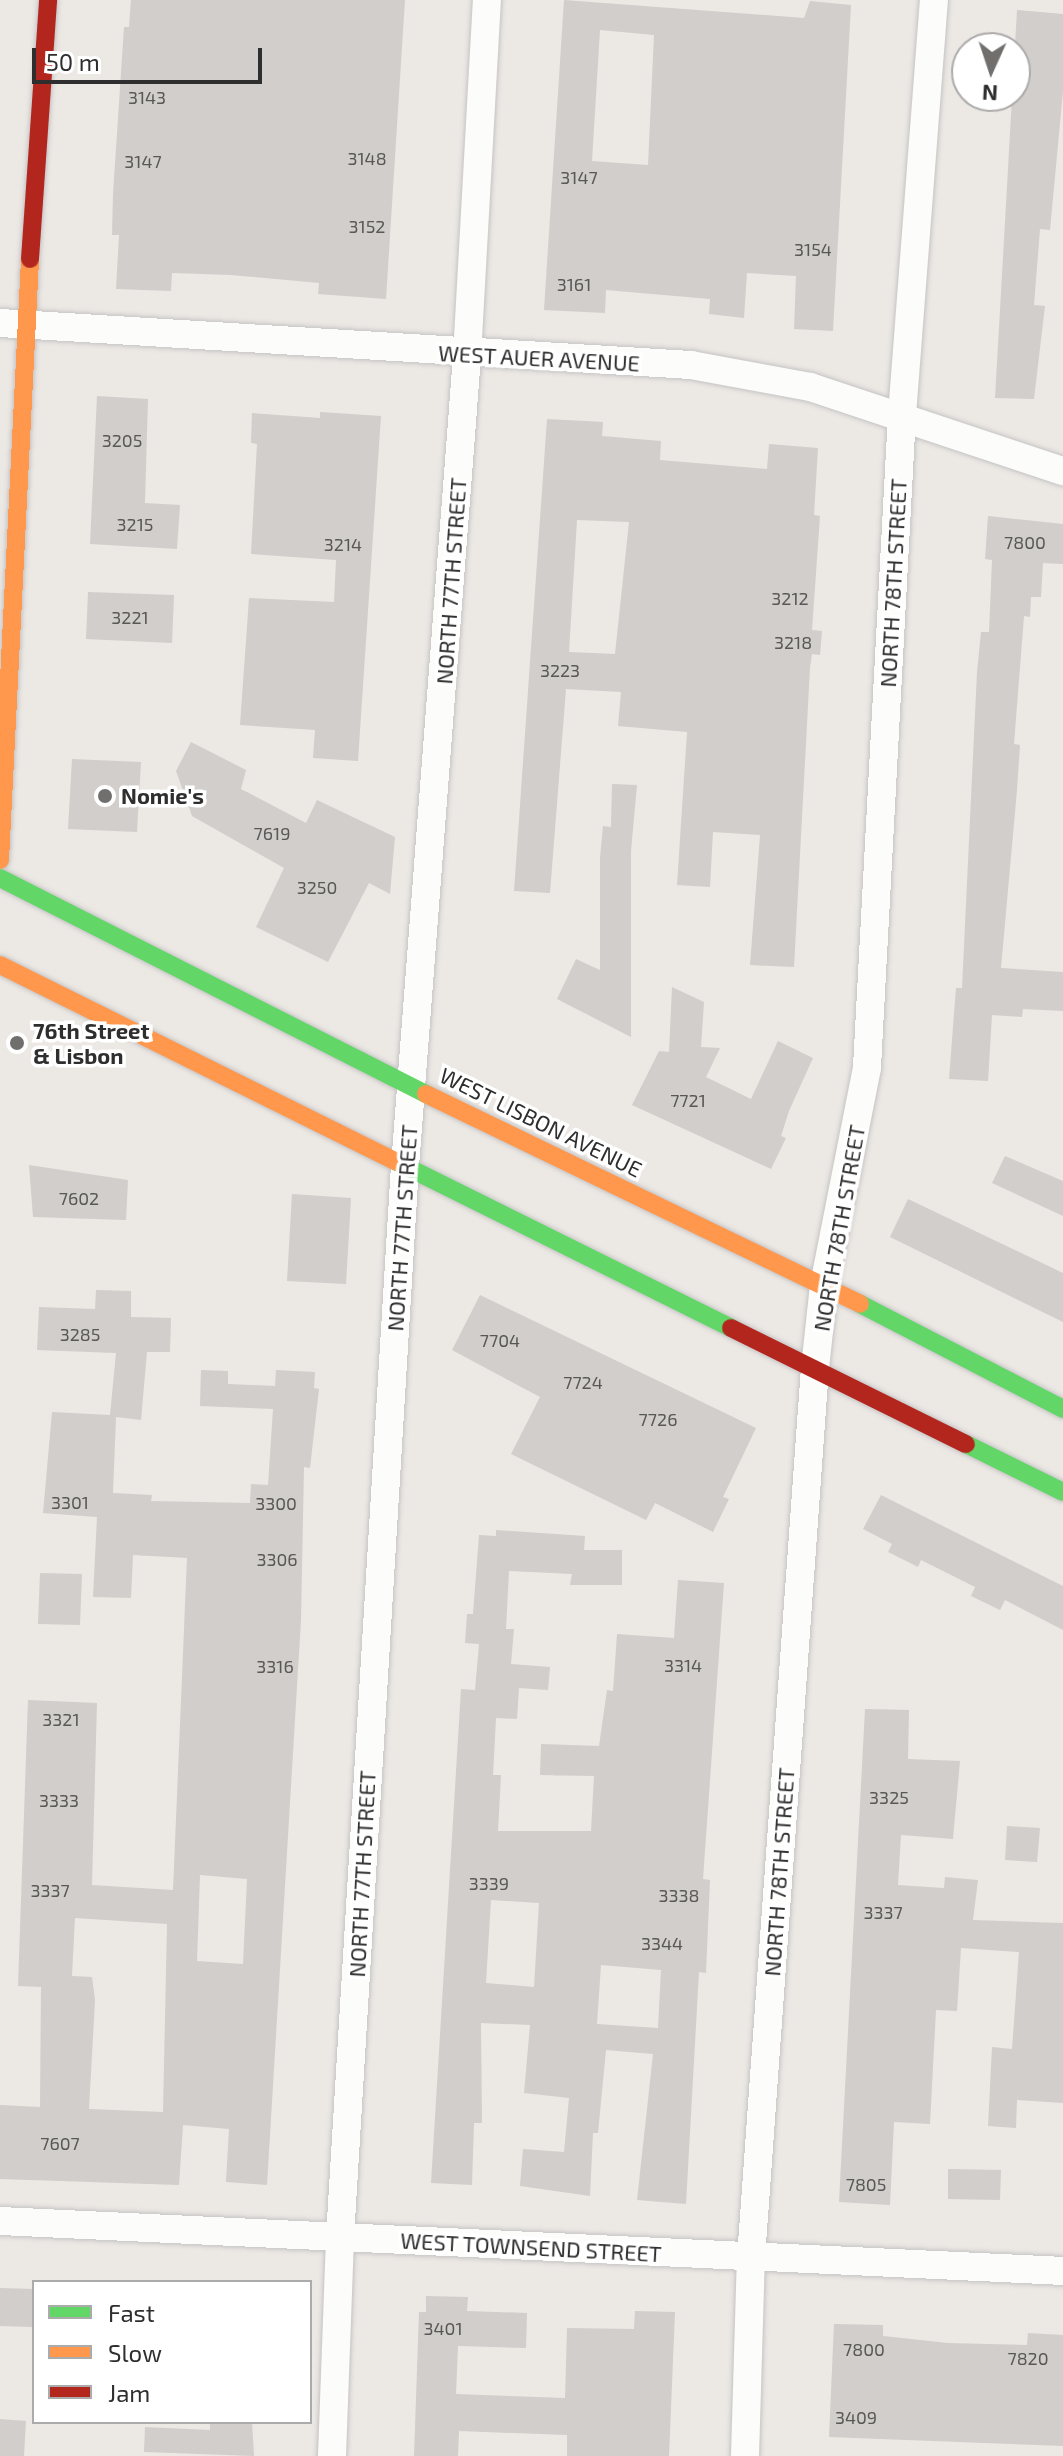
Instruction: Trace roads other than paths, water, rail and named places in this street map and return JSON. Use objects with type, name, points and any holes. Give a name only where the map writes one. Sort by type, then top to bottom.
[{"type":"main road","points":[[0,860],[13,324],[48,0]]},
{"type":"main road","name":"WEST LISBON AVENUE","points":[[0,878],[412,1087],[824,1285],[1063,1409]]},
{"type":"main road","points":[[0,965],[1063,1492]]},
{"type":"street","name":"NORTH 77TH STREET","points":[[332,2456],[340,2237],[405,1166],[467,356],[487,0]]},
{"type":"street","name":"NORTH 78TH STREET","points":[[745,2456],[751,2258],[815,1368],[824,1285],[867,1067],[902,415],[934,0]]},
{"type":"street","name":"WEST AUER AVENUE","points":[[13,324],[467,356],[691,365],[810,387],[902,415],[1063,471]]},
{"type":"street","name":"WEST TOWNSEND STREET","points":[[0,2221],[1063,2271]]},
{"type":"place","name":"Nomie's","points":[[105,796]]},
{"type":"place","name":"76th Street & Lisbon","points":[[17,1043]]}]
